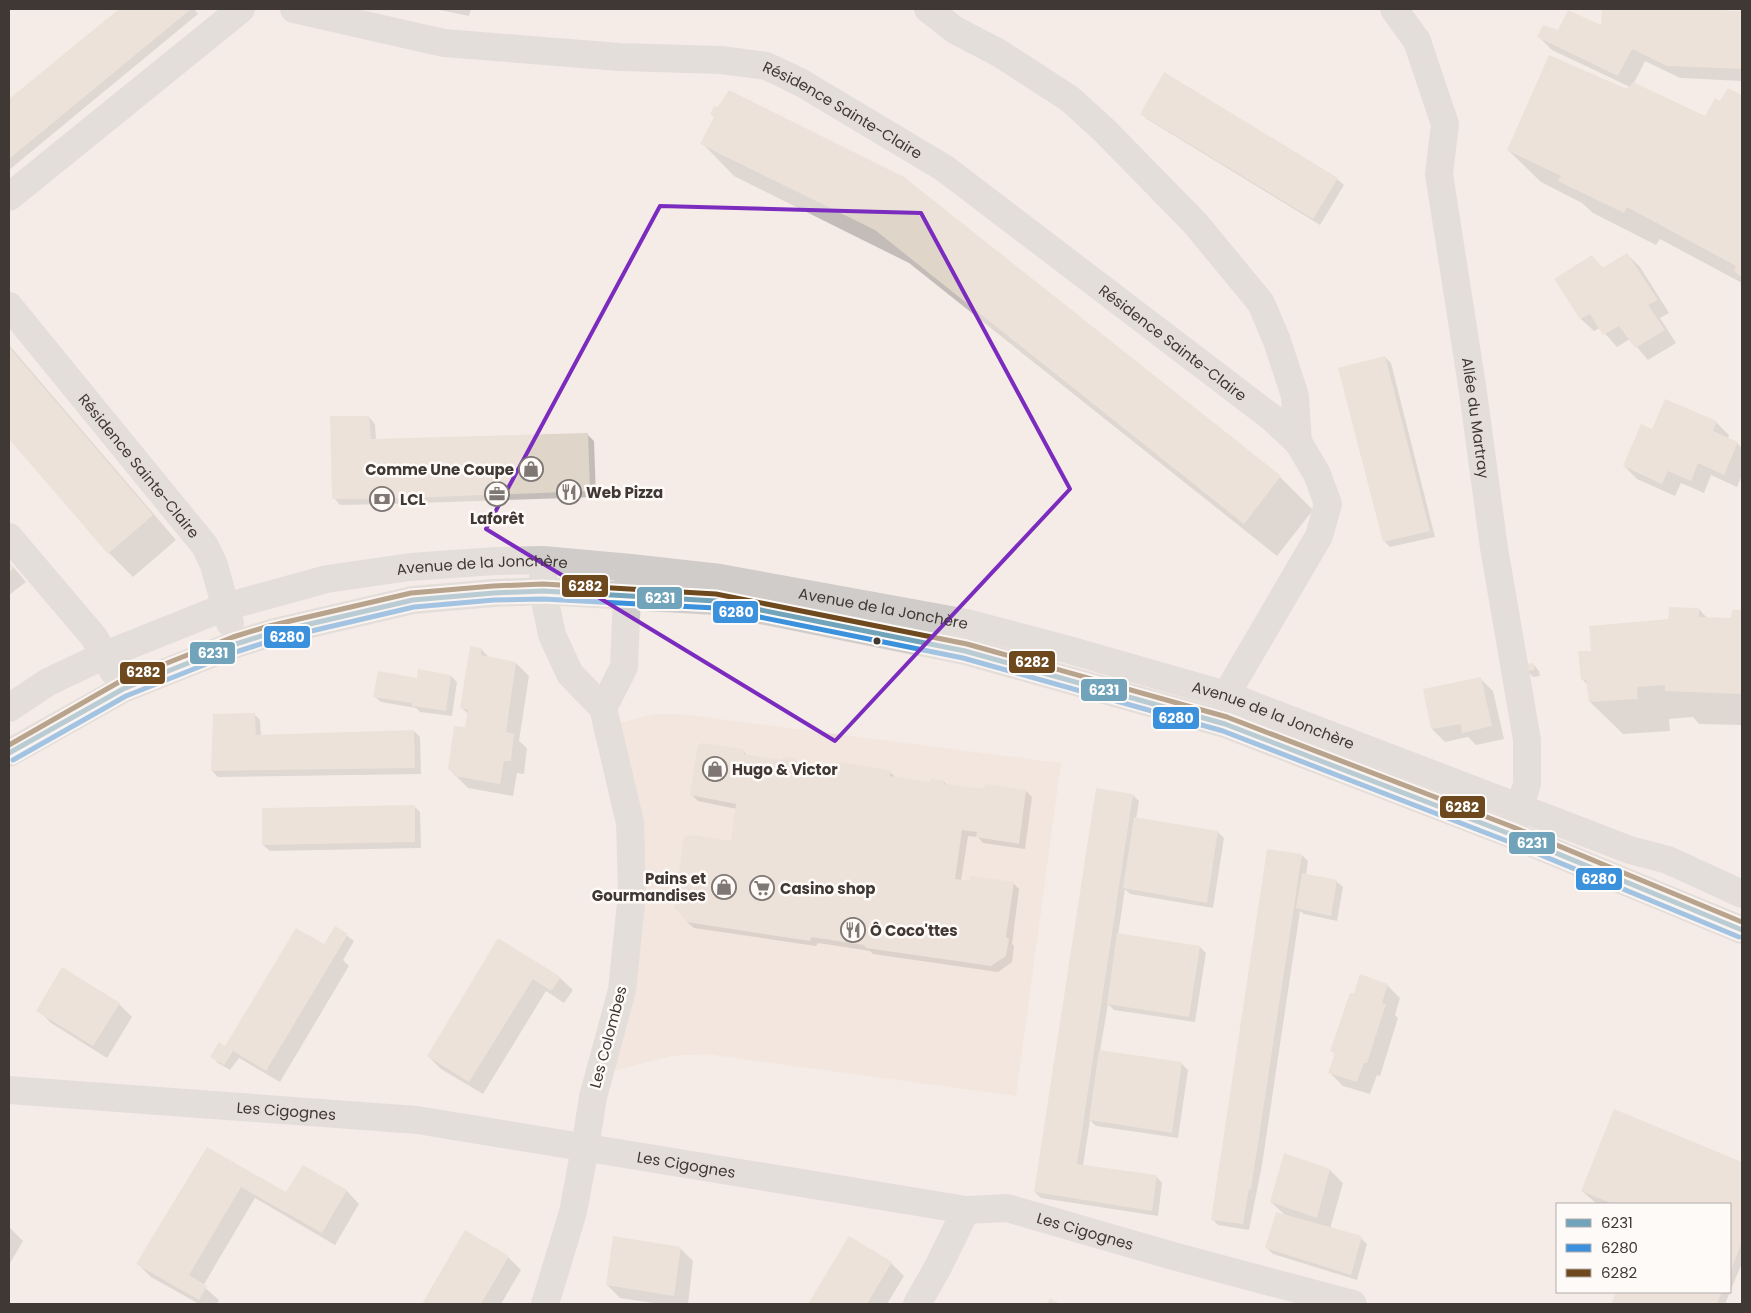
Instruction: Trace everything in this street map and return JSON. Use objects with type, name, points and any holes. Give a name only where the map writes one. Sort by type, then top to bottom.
[{"type":"street","points":[[9,197],[241,9]]},
{"type":"street","name":"Résidence Sainte-Claire","points":[[294,9],[444,43],[620,57],[721,60],[766,66],[800,82],[944,168],[1271,417],[1298,442],[1318,474],[1328,504],[1319,536],[1226,695],[1225,724]]},
{"type":"street","name":"Résidence Sainte-Claire","points":[[928,9],[955,30],[999,53],[1070,99],[1196,223],[1261,303],[1277,341],[1295,396],[1298,442]]},
{"type":"street","name":"Allée du Martray","points":[[1394,9],[1417,42],[1445,124],[1439,174],[1473,392],[1494,548],[1527,740],[1527,784],[1510,834]]},
{"type":"street","name":"Résidence Sainte-Claire","points":[[9,306],[205,546],[214,565],[236,644]]},
{"type":"street","points":[[9,537],[94,637],[123,689]]},
{"type":"street","points":[[543,560],[543,591],[552,634],[570,674],[604,708],[624,667],[630,568]]},
{"type":"street","name":"Avenue de la Jonchère","points":[[9,708],[48,682],[105,656],[225,607],[336,578],[410,567],[496,561],[543,560],[630,568],[720,578],[967,623],[1226,695],[1630,850],[1668,860],[1742,894]]},
{"type":"street","name":"Avenue de la Jonchère","points":[[9,753],[123,689],[236,644],[272,633],[413,600],[543,591],[716,601],[965,651],[1225,724],[1510,834],[1742,930]]},
{"type":"street","name":"Les Colombes","points":[[545,1304],[573,1212],[592,1097],[622,990],[632,893],[630,823],[604,708]]},
{"type":"street","name":"Les Cigognes","points":[[9,1090],[417,1120],[966,1210],[1007,1208],[1172,1256],[1353,1304]]},
{"type":"street","points":[[917,1304],[938,1268],[966,1210]]},
{"type":"highlighted area","points":[[660,206],[921,213],[1070,489],[835,741],[486,529]]},
{"type":"shaded area","points":[[654,714],[681,714],[1061,763],[1016,1096],[705,1054],[671,1056],[598,1075],[632,893],[608,726]]},
{"type":"building","points":[[119,9],[191,9],[9,159],[9,99]]},
{"type":"building","points":[[1602,9],[1742,11],[1742,69],[1667,66],[1632,49],[1618,76],[1537,37],[1543,25],[1558,30],[1568,10],[1601,25]]},
{"type":"building","points":[[1549,55],[1627,89],[1633,82],[1705,116],[1715,98],[1720,101],[1728,88],[1742,95],[1742,277],[1734,271],[1736,266],[1627,207],[1624,213],[1558,181],[1561,176],[1507,150]]},
{"type":"building","points":[[1164,72],[1338,178],[1313,219],[1140,114]]},
{"type":"building","points":[[729,90],[904,177],[1281,476],[1244,524],[875,230],[700,144],[714,117],[710,114],[714,106],[718,107]]},
{"type":"building","points":[[1627,253],[1658,300],[1648,305],[1665,330],[1635,348],[1619,326],[1603,335],[1590,314],[1580,319],[1554,279],[1592,255],[1602,268]]},
{"type":"building","points":[[9,347],[153,515],[108,554],[9,439]]},
{"type":"building","points":[[1385,356],[1430,531],[1383,542],[1338,368]]},
{"type":"building","points":[[1665,399],[1717,421],[1713,431],[1738,442],[1724,475],[1698,463],[1691,481],[1668,471],[1662,484],[1623,466],[1641,424],[1652,429]]},
{"type":"building","points":[[330,416],[369,416],[371,439],[588,433],[590,491],[382,499],[332,499]]},
{"type":"building","points":[[9,562],[14,568],[9,572]]},
{"type":"building","points":[[1669,607],[1699,608],[1699,617],[1731,618],[1732,610],[1742,610],[1742,694],[1665,691],[1665,685],[1637,687],[1638,699],[1589,702],[1586,680],[1581,680],[1578,651],[1591,651],[1589,626],[1668,619]]},
{"type":"building","points":[[470,646],[481,648],[481,655],[516,662],[506,732],[514,734],[511,761],[504,761],[500,784],[454,776],[454,772],[448,769],[454,726],[465,727],[468,710],[460,708]]},
{"type":"building","points":[[1533,663],[1535,670],[1526,671],[1525,664]]},
{"type":"building","points":[[418,669],[451,675],[446,711],[373,697],[378,671],[417,678]]},
{"type":"building","points":[[1481,677],[1492,726],[1462,733],[1461,724],[1431,729],[1423,689]]},
{"type":"building","points":[[255,713],[256,735],[414,730],[415,768],[211,771],[213,714]]},
{"type":"building","points":[[703,743],[743,749],[744,754],[782,760],[784,757],[796,759],[795,762],[834,768],[836,762],[863,766],[891,771],[890,776],[929,782],[931,779],[945,781],[944,784],[984,789],[985,784],[1026,790],[1019,844],[976,837],[977,832],[962,830],[955,879],[969,881],[970,876],[1014,882],[1006,937],[1009,939],[1006,956],[991,966],[866,948],[864,945],[811,937],[810,941],[686,922],[682,915],[674,908],[684,837],[690,835],[731,841],[736,804],[690,795],[698,745]]},
{"type":"building","points":[[1096,788],[1133,794],[1077,1164],[1157,1175],[1152,1211],[1034,1192]]},
{"type":"building","points":[[415,805],[415,842],[262,845],[262,808]]},
{"type":"building","points":[[1134,817],[1218,831],[1207,903],[1123,888]]},
{"type":"building","points":[[1267,849],[1302,854],[1251,1189],[1249,1189],[1243,1224],[1211,1220]]},
{"type":"building","points":[[1302,873],[1337,880],[1331,916],[1296,908]]},
{"type":"building","points":[[335,926],[348,934],[266,1071],[233,1051],[224,1065],[210,1057],[219,1042],[225,1046],[296,928],[324,944]]},
{"type":"building","points":[[1117,933],[1200,946],[1189,1017],[1107,1004]]},
{"type":"building","points":[[498,938],[561,977],[551,991],[533,979],[469,1082],[427,1056]]},
{"type":"building","points":[[62,967],[120,1003],[93,1046],[36,1011]]},
{"type":"building","points":[[1360,974],[1388,984],[1382,1003],[1386,1004],[1367,1063],[1364,1063],[1357,1082],[1328,1073],[1335,1053],[1330,1051],[1350,993],[1354,993]]},
{"type":"building","points":[[1099,1050],[1182,1062],[1172,1133],[1089,1120]]},
{"type":"building","points":[[1614,1109],[1742,1162],[1742,1242],[1731,1270],[1731,1203],[1611,1203],[1581,1191]]},
{"type":"building","points":[[207,1147],[286,1192],[303,1165],[347,1190],[322,1233],[241,1187],[189,1275],[207,1286],[199,1300],[136,1264]]},
{"type":"building","points":[[1284,1153],[1330,1169],[1317,1218],[1270,1202]]},
{"type":"building","points":[[1276,1212],[1362,1236],[1351,1275],[1265,1248]]},
{"type":"building","points":[[465,1230],[509,1256],[481,1304],[422,1304]]},
{"type":"building","points":[[613,1236],[681,1247],[674,1296],[606,1285]]},
{"type":"building","points":[[849,1236],[892,1262],[867,1304],[808,1304]]},
{"type":"building","points":[[1616,1293],[1722,1293],[1717,1304],[1611,1304]]},
{"type":"building","points":[[1050,1298],[1060,1304],[1047,1304]]},
{"type":"transit line","name":"6282","points":[[9,745],[119,682],[233,637],[269,626],[411,593],[543,584],[716,594],[967,644],[1227,717],[1513,827],[1742,922]]},
{"type":"transit line","name":"6231","points":[[9,753],[123,689],[236,644],[271,633],[413,600],[543,591],[716,601],[965,651],[1225,724],[1510,834],[1742,930]]},
{"type":"transit line","name":"6280","points":[[13,760],[126,696],[239,651],[273,640],[414,607],[494,600],[543,599],[715,608],[963,658],[1223,731],[1507,841],[1739,937]]},
{"type":"place","name":"Comme Une Coupe","points":[[531,469]]},
{"type":"place","name":"Web Pizza","points":[[569,492]]},
{"type":"place","name":"Laforêt","points":[[497,494]]},
{"type":"place","name":"LCL","points":[[382,499]]},
{"type":"place","name":"Hugo & Victor","points":[[715,769]]},
{"type":"place","name":"Pains et Gourmandises","points":[[724,887]]},
{"type":"place","name":"Casino shop","points":[[762,888]]},
{"type":"place","name":"Ô Coco'ttes","points":[[853,930]]}]
